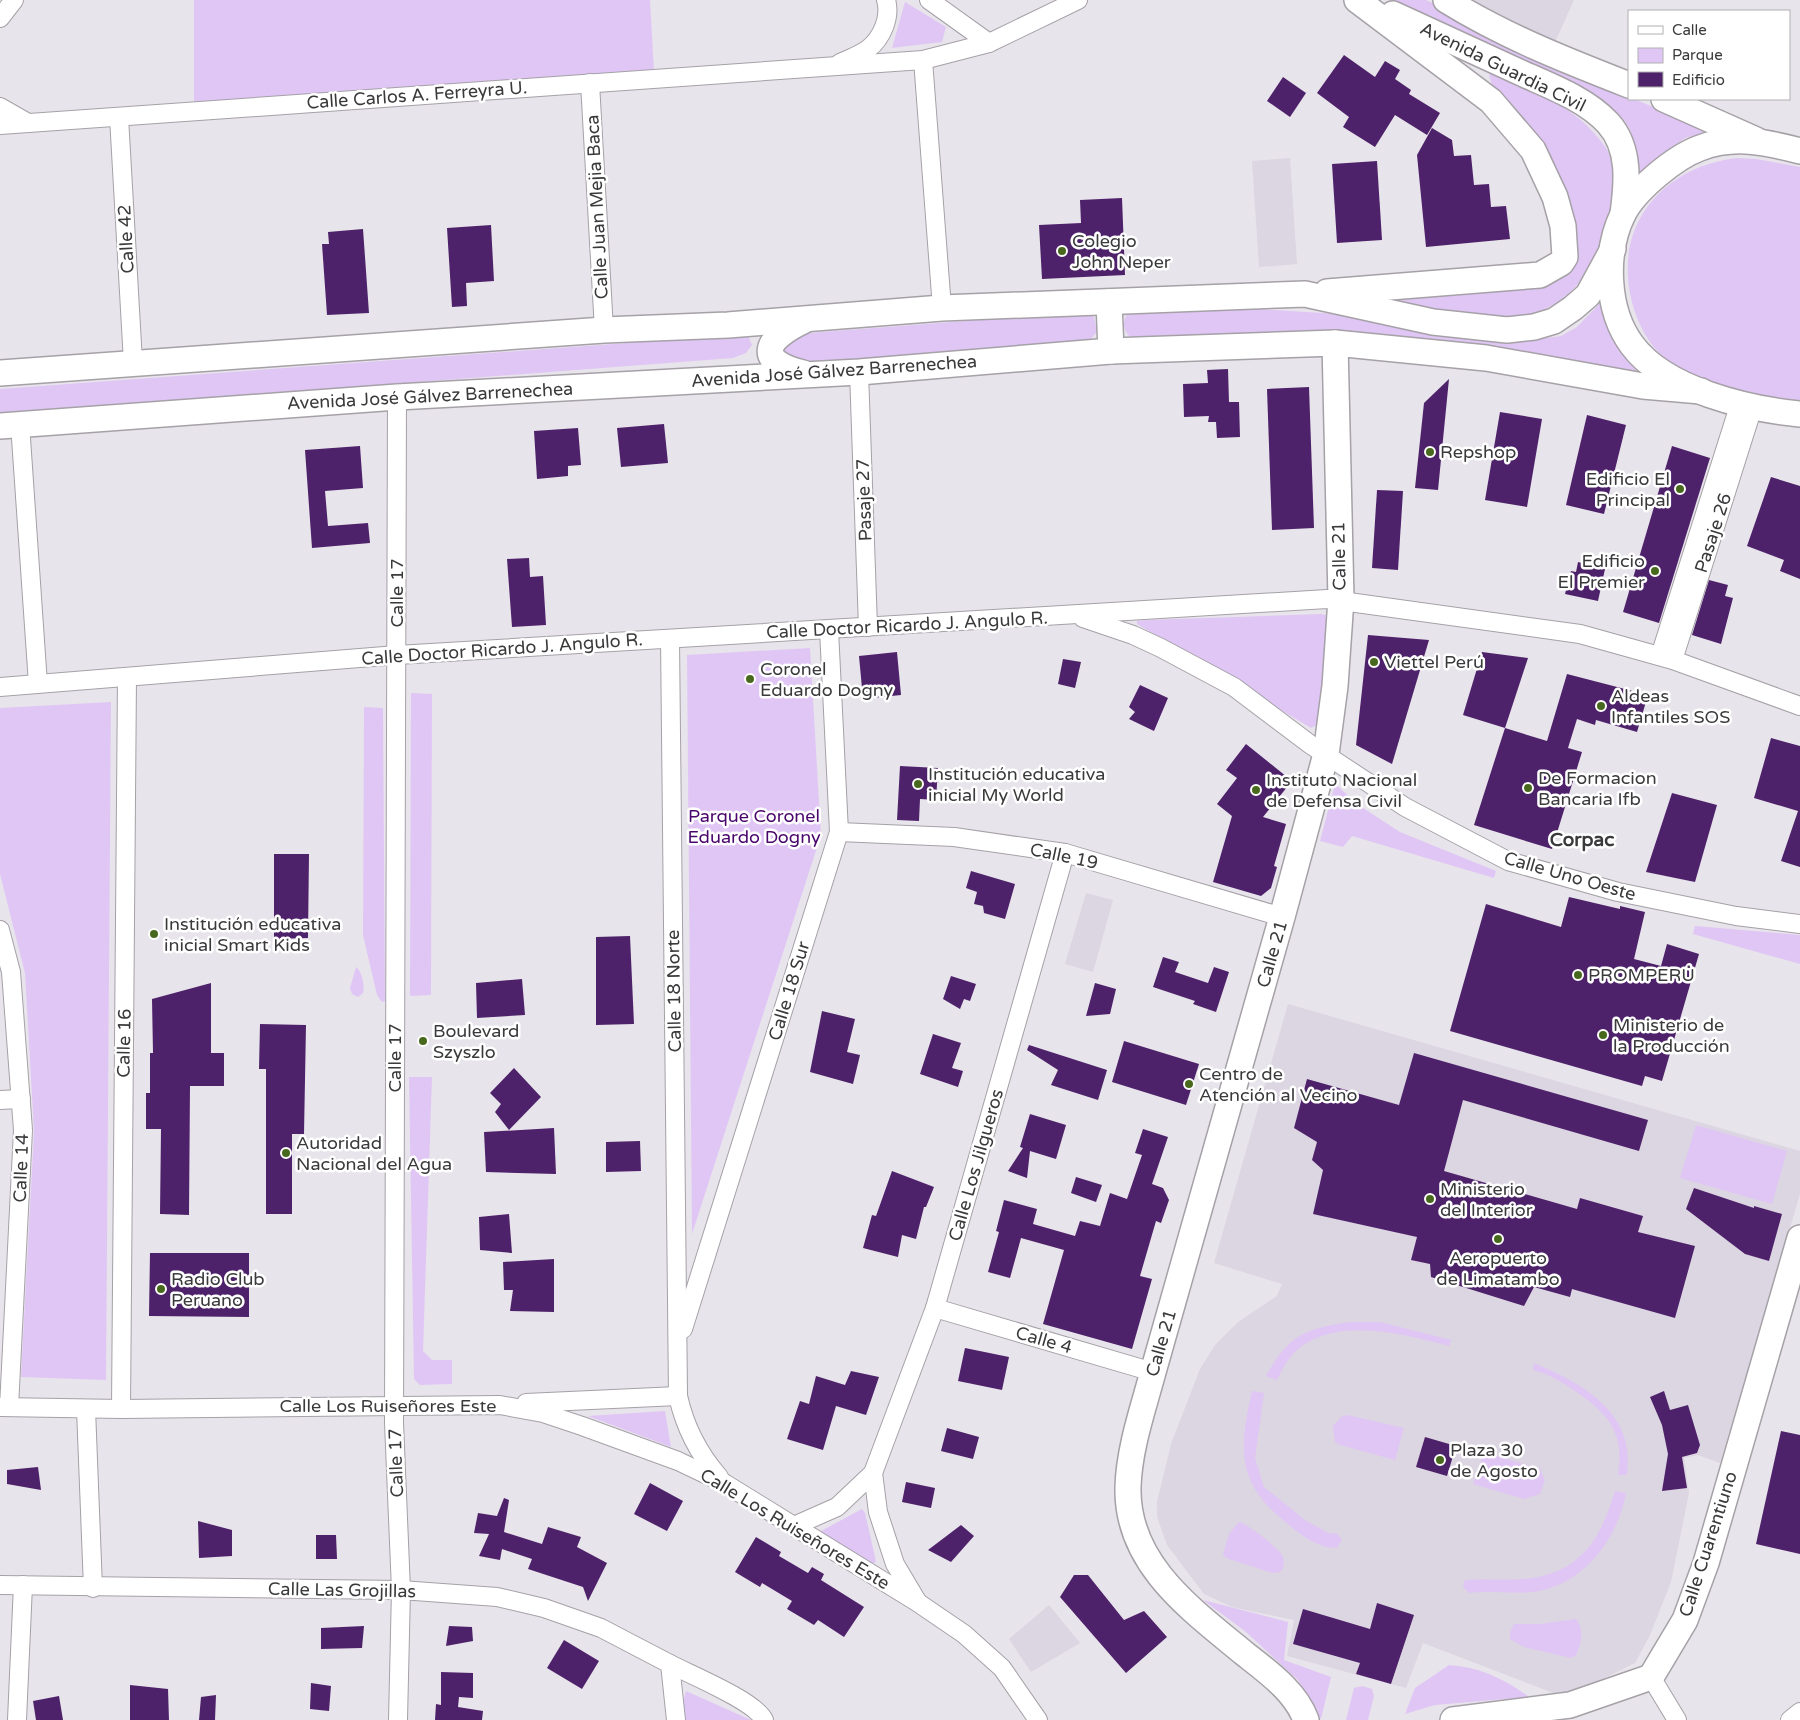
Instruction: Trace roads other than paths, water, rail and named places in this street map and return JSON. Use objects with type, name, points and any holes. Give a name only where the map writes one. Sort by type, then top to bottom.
[{"type":"main road","points":[[0,373],[133,362],[604,330],[728,325],[942,308],[1305,294],[1407,284],[1540,275],[1561,263],[1565,257],[1560,212],[1555,197],[1532,150],[1491,101],[1357,0]]},
{"type":"main road","name":"Avenida Guardia Civil","points":[[1363,0],[1588,106],[1609,124],[1622,149],[1627,182],[1624,214]]},
{"type":"main road","name":"Avenida Guardia Civil","points":[[1446,0],[1484,24],[1546,53],[1628,85]]},
{"type":"main road","points":[[1666,100],[1758,141],[1800,151]]},
{"type":"main road","points":[[1305,294],[1433,322],[1507,330],[1534,327],[1554,320],[1573,308],[1588,295],[1613,249],[1624,214],[1643,189],[1672,163],[1699,148],[1723,142],[1758,141]]},
{"type":"main road","points":[[1613,249],[1611,278],[1614,303],[1622,327],[1632,346],[1658,369],[1701,391],[1800,421]]},
{"type":"main road","points":[[1109,302],[1111,351]]},
{"type":"main road","points":[[808,375],[778,366],[772,357],[770,349],[773,339],[782,330],[809,318]]},
{"type":"main road","points":[[724,379],[750,362],[755,348],[754,340],[749,333],[728,325]]},
{"type":"main road","name":"Avenida José Gálvez Barrenechea","points":[[10,425],[397,396],[859,372],[1111,351],[1335,343],[1495,359],[1666,389],[1701,391]]},
{"type":"main road","name":"Calle 21","points":[[1306,1720],[1302,1709],[1270,1674],[1182,1602],[1142,1551],[1132,1517],[1128,1487],[1135,1442],[1152,1372],[1282,917],[1326,754],[1335,686],[1340,599],[1335,343]]},
{"type":"main road","points":[[1754,407],[1800,414]]},
{"type":"main road","name":"Calle Cuarentiuno","points":[[1651,1677],[1685,1620],[1706,1563],[1794,1284],[1800,1238]]},
{"type":"main road","points":[[1453,1720],[1570,1705],[1651,1677]]},
{"type":"street","points":[[0,18],[14,0]]},
{"type":"street","name":"Calle Carlos A. Ferreyra U.","points":[[834,66],[868,49],[884,30],[889,9],[886,0]]},
{"type":"street","points":[[929,0],[989,43]]},
{"type":"street","name":"Calle Carlos A. Ferreyra U.","points":[[0,125],[923,60],[989,43],[1078,0]]},
{"type":"street","points":[[923,60],[942,308]]},
{"type":"street","name":"Calle Juan Mejia Baca","points":[[590,83],[604,330]]},
{"type":"street","points":[[0,107],[28,123]]},
{"type":"street","name":"Calle 42","points":[[119,117],[133,362]]},
{"type":"street","name":"Pasaje 27","points":[[859,372],[868,627]]},
{"type":"street","name":"Calle 17","points":[[397,396],[394,1404],[401,1590],[398,1720]]},
{"type":"street","name":"Pasaje 26","points":[[1666,658],[1754,407]]},
{"type":"street","points":[[10,425],[38,684]]},
{"type":"street","name":"Calle Doctor Ricardo J. Angulo R.","points":[[0,687],[397,655],[1340,599],[1580,634],[1666,658],[1800,706]]},
{"type":"street","name":"Calle Uno Oeste","points":[[1073,615],[1140,638],[1226,683],[1405,807],[1508,861],[1618,892],[1736,916],[1800,924]]},
{"type":"street","name":"Calle 18 Sur","points":[[678,1343],[839,832],[829,630]]},
{"type":"street","name":"Calle 18 Norte","points":[[670,639],[678,1396],[682,1415],[691,1439],[724,1483]]},
{"type":"street","name":"Calle 16","points":[[121,1409],[127,677]]},
{"type":"street","name":"Calle 19","points":[[839,832],[954,837],[1065,853],[1282,917]]},
{"type":"street","name":"Calle Los Jilgueros","points":[[794,1526],[837,1506],[873,1473],[935,1308],[1065,853]]},
{"type":"street","name":"Calle 14","points":[[0,930],[10,972],[23,1130],[5,1407]]},
{"type":"street","points":[[0,1100],[21,1099]]},
{"type":"street","name":"Calle 4","points":[[935,1308],[1152,1372]]},
{"type":"street","points":[[500,1404],[678,1396]]},
{"type":"street","name":"Calle Los Ruiseñores Este","points":[[5,1407],[121,1409],[500,1404],[543,1413],[678,1461],[724,1483],[917,1602],[964,1634],[1002,1668],[1038,1720]]},
{"type":"street","points":[[86,1409],[93,1588]]},
{"type":"street","name":"Calle Los Jilgueros","points":[[873,1473],[878,1512],[895,1564],[917,1602]]},
{"type":"street","name":"Calle Las Grojillas","points":[[0,1585],[93,1588],[401,1590],[497,1597],[544,1608],[601,1628],[734,1695],[761,1714],[764,1720]]},
{"type":"street","points":[[17,1720],[23,1585]]},
{"type":"street","points":[[670,1664],[676,1720]]},
{"type":"street","points":[[1651,1677],[1677,1720]]},
{"type":"street","points":[[1790,1720],[1800,1712]]},
{"type":"place","name":"Colegio John Neper","points":[[1062,251]]},
{"type":"place","name":"Repshop","points":[[1430,452]]},
{"type":"place","name":"Edificio El Principal","points":[[1680,489]]},
{"type":"place","name":"Edificio El Premier","points":[[1655,571]]},
{"type":"place","name":"Viettel Perú","points":[[1374,662]]},
{"type":"place","name":"Coronel Eduardo Dogny","points":[[750,679]]},
{"type":"place","name":"Aldeas Infantiles SOS","points":[[1601,706]]},
{"type":"place","name":"Institución educativa inicial My World","points":[[918,784]]},
{"type":"place","name":"De Formacion Bancaria Ifb","points":[[1528,788]]},
{"type":"place","name":"Instituto Nacional de Defensa Civil","points":[[1256,790]]},
{"type":"place","name":"Institución educativa inicial Smart Kids","points":[[154,934]]},
{"type":"place","name":"PROMPERÚ","points":[[1578,975]]},
{"type":"place","name":"Ministerio de la Producción","points":[[1603,1035]]},
{"type":"place","name":"Boulevard Szyszlo","points":[[423,1041]]},
{"type":"place","name":"Centro de Atención al Vecino","points":[[1189,1084]]},
{"type":"place","name":"Autoridad Nacional del Agua","points":[[286,1153]]},
{"type":"place","name":"Ministerio del Interior","points":[[1430,1199]]},
{"type":"place","name":"Aeropuerto de Limatambo","points":[[1498,1239]]},
{"type":"place","name":"Radio Club Peruano","points":[[161,1289]]},
{"type":"place","name":"Plaza 30 de Agosto","points":[[1440,1460]]},
{"type":"district","name":"Corpac","points":[[1582,840]]},
{"type":"park label","name":"Parque Coronel Eduardo Dogny","points":[[754,826]]}]
